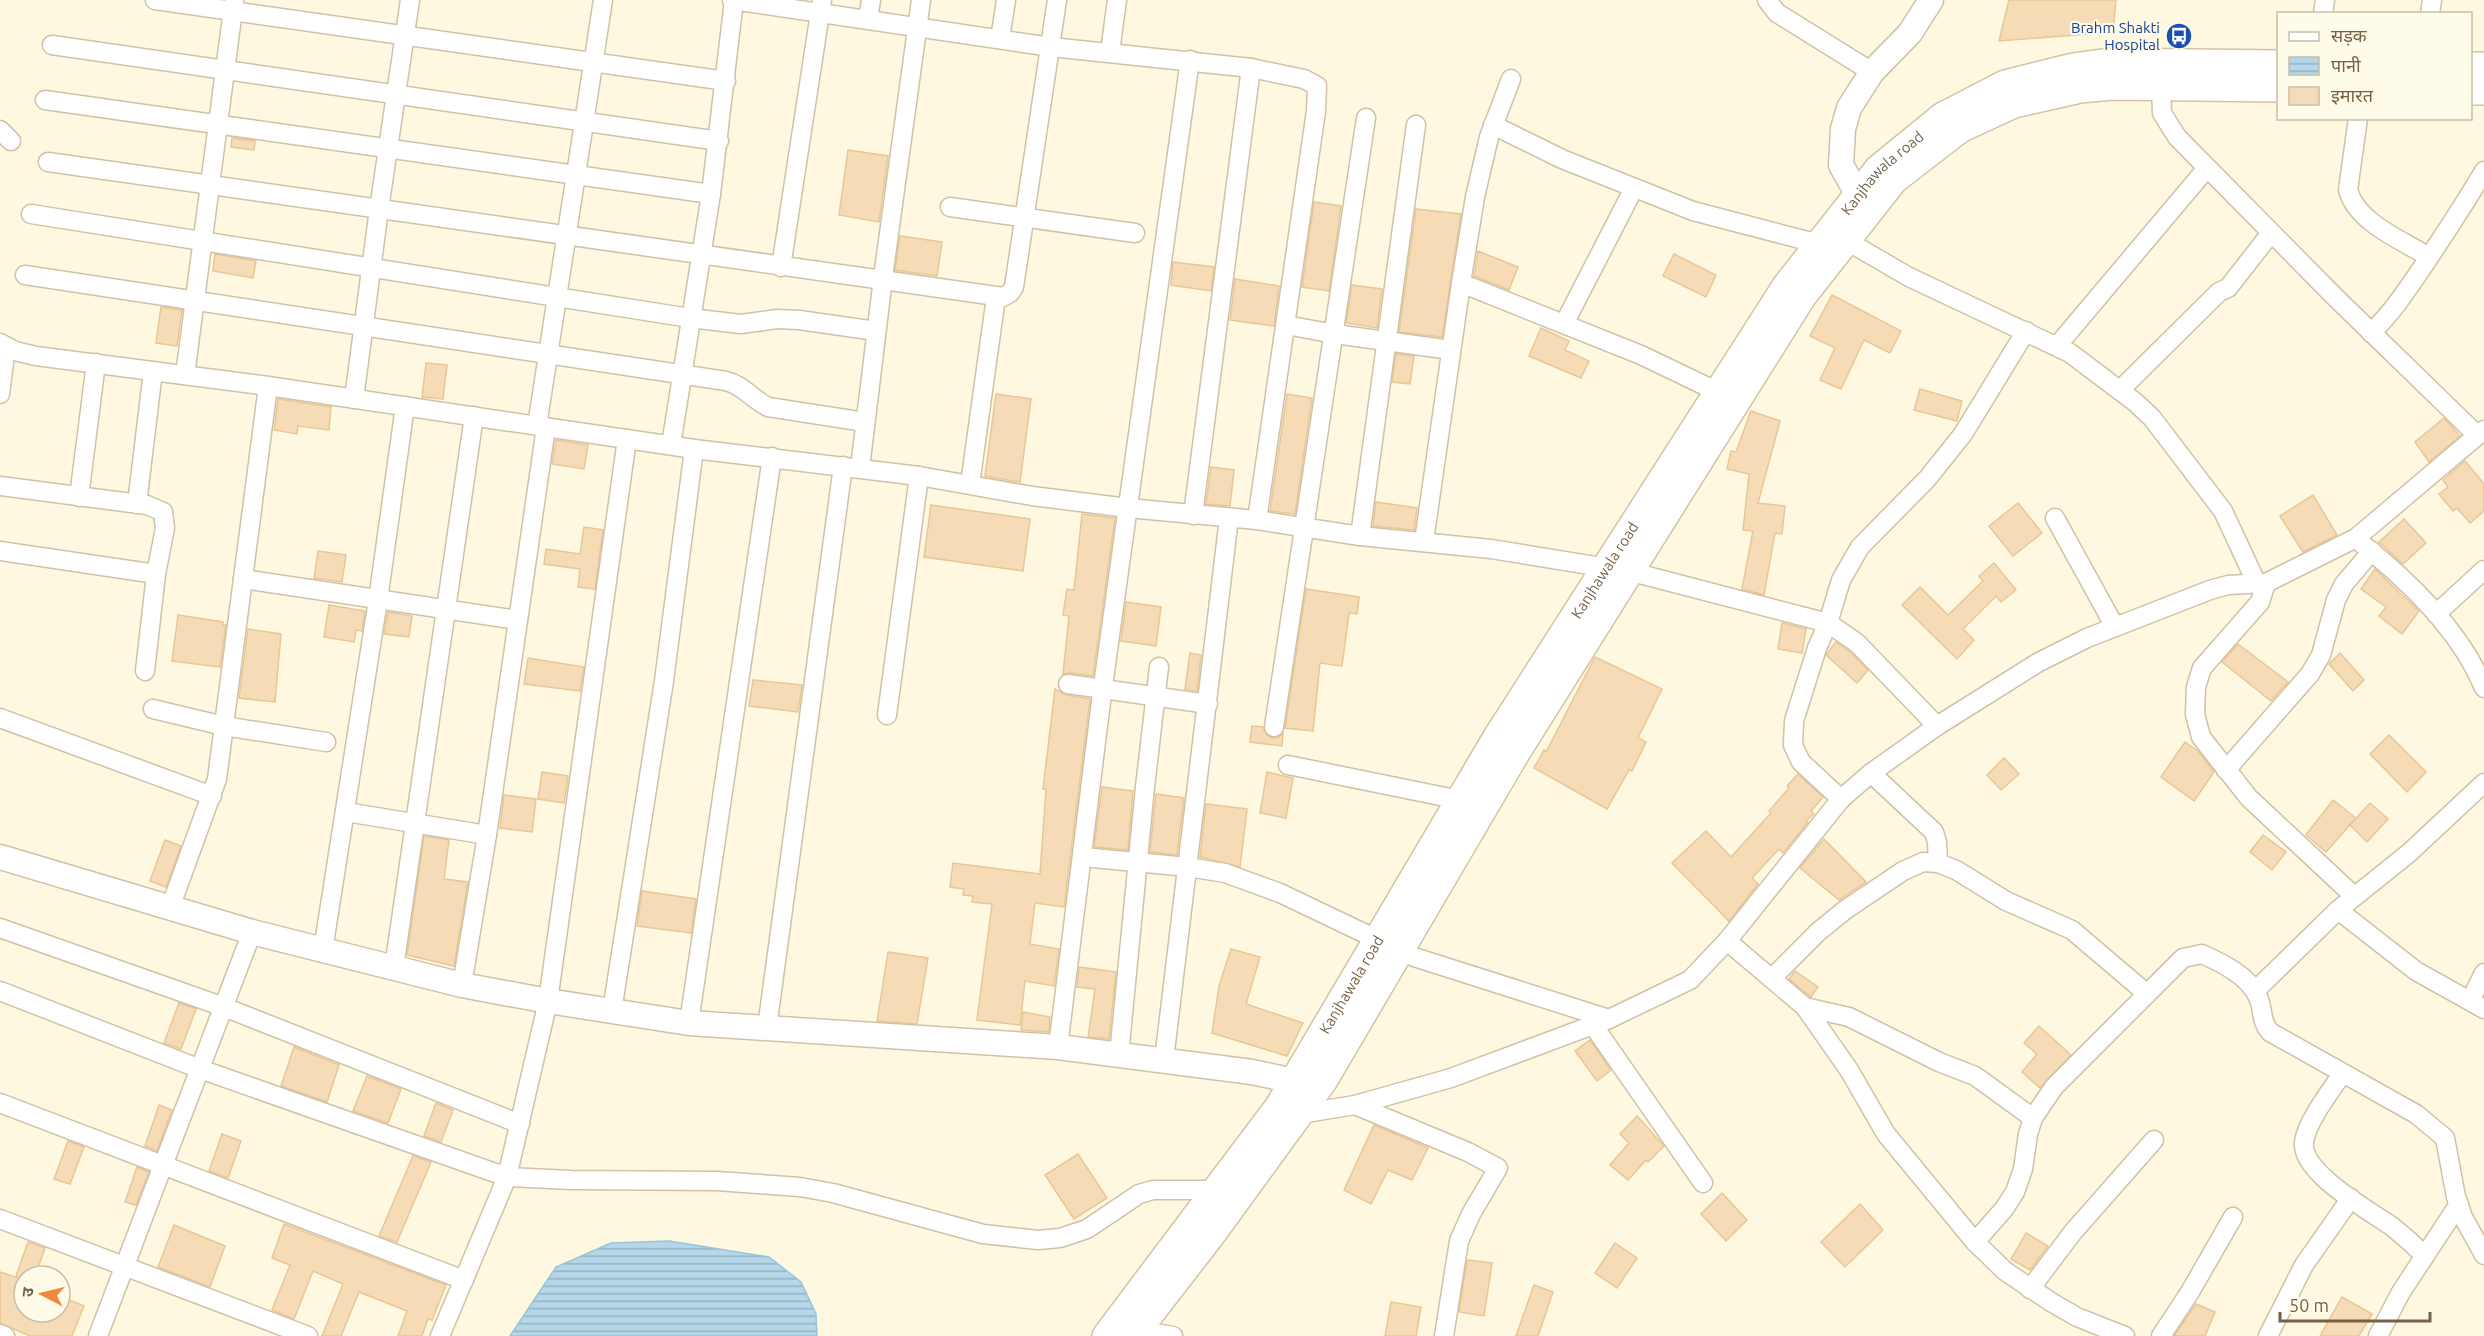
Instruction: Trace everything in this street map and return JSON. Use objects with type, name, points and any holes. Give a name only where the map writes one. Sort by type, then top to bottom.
[{"type":"main road","name":"Kanjhawala road","points":[[1123,1332],[1212,1234],[1324,1080],[1460,800],[1497,737],[1619,569],[1802,297],[1847,241],[1878,169],[1943,116],[2005,84],[2109,62],[2277,64]]},
{"type":"main road","name":"Kanjhawala road","points":[[1123,1332],[1215,1190],[1279,1106],[1294,1081],[1390,945],[1516,753],[1718,392],[1786,286],[1819,244],[1864,202],[1960,129],[2014,104],[2080,89],[2112,86],[2277,88]]},
{"type":"street","points":[[155,0],[234,6],[405,37],[726,81]]},
{"type":"street","points":[[354,399],[410,0]]},
{"type":"street","points":[[462,985],[518,620],[542,426],[548,355],[603,0]]},
{"type":"street","points":[[868,20],[871,0]]},
{"type":"street","points":[[767,1028],[852,467],[865,422],[921,0]]},
{"type":"street","points":[[1000,39],[1005,0]]},
{"type":"street","points":[[48,162],[780,267],[883,279],[996,297],[1010,294],[1014,287],[1057,0]]},
{"type":"street","points":[[1110,52],[1117,0]]},
{"type":"street","points":[[1767,0],[1777,13],[1872,72]]},
{"type":"street","points":[[1864,202],[1841,165],[1841,145],[1849,108],[1872,72],[1910,33],[1930,0]]},
{"type":"street","points":[[670,445],[711,194],[739,1],[821,7],[868,20],[1051,47],[1251,68],[1312,81],[1317,86],[1318,94],[1257,520]]},
{"type":"street","points":[[185,375],[234,6]]},
{"type":"street","points":[[780,267],[821,7]]},
{"type":"street","points":[[52,45],[719,141]]},
{"type":"street","points":[[1059,1047],[1102,689],[1190,60]]},
{"type":"street","points":[[1193,514],[1251,68]]},
{"type":"street","points":[[1424,542],[1461,283],[1484,155],[1511,80]]},
{"type":"street","points":[[1300,1114],[1355,1105],[1451,1078],[1601,1022],[1690,980],[1727,941],[1841,799],[1871,773],[1937,726],[2039,662],[2086,638],[2210,590],[2228,585],[2261,583],[2356,538],[2480,433],[2372,333],[2207,168],[2168,124],[2162,112],[2161,87]]},
{"type":"street","points":[[45,100],[711,194]]},
{"type":"street","points":[[1274,727],[1366,118]]},
{"type":"street","points":[[2358,120],[2348,190],[2351,201],[2374,223],[2429,257]]},
{"type":"street","points":[[1360,536],[1416,125]]},
{"type":"street","points":[[1493,125],[1562,159],[1693,211],[1819,244]]},
{"type":"street","points":[[2056,346],[2207,168]]},
{"type":"street","points":[[2372,333],[2387,318],[2466,203],[2484,171]]},
{"type":"street","points":[[1564,324],[1634,188]]},
{"type":"street","points":[[950,207],[1135,233]]},
{"type":"street","points":[[31,214],[690,318],[741,324],[777,319],[798,320],[876,331]]},
{"type":"street","points":[[2120,390],[2219,292],[2228,288],[2271,233]]},
{"type":"street","points":[[1847,241],[1909,277],[2056,346],[2087,364],[2152,418],[2223,511],[2261,583],[2260,602],[2202,668],[2196,687],[2195,714],[2200,737],[2249,798],[2354,896]]},
{"type":"street","points":[[25,275],[736,383],[768,407],[865,422]]},
{"type":"street","points":[[1461,283],[1641,355],[1718,392]]},
{"type":"street","points":[[970,484],[996,297]]},
{"type":"street","points":[[1286,325],[1451,350]]},
{"type":"street","points":[[1841,799],[1801,762],[1793,745],[1797,710],[1841,580],[1860,548],[1927,479],[1963,434],[2026,331]]},
{"type":"street","points":[[0,394],[3,345],[15,351],[36,356],[268,386],[694,449],[919,476],[1032,496],[1257,520],[1360,536],[1491,549],[1619,569],[1828,623],[1857,644],[1895,680],[1937,726]]},
{"type":"street","points":[[79,497],[96,363]]},
{"type":"street","points":[[136,504],[153,370]]},
{"type":"street","points":[[170,908],[217,779],[268,386]]},
{"type":"street","points":[[323,950],[378,600],[405,406]]},
{"type":"street","points":[[394,968],[474,416]]},
{"type":"street","points":[[440,1336],[507,1177],[548,1001],[627,439]]},
{"type":"street","points":[[612,1011],[664,681],[694,449]]},
{"type":"street","points":[[689,1023],[772,458]]},
{"type":"street","points":[[886,715],[919,476]]},
{"type":"street","points":[[0,486],[136,504],[162,512],[165,517],[165,528],[156,574],[145,671]]},
{"type":"street","points":[[1164,1060],[1229,518]]},
{"type":"street","points":[[2055,518],[2115,627]]},
{"type":"street","points":[[2356,538],[2410,584],[2436,614],[2470,662],[2484,688]]},
{"type":"street","points":[[0,551],[156,574]]},
{"type":"street","points":[[2226,770],[2310,674],[2320,655],[2336,600],[2344,584],[2372,551]]},
{"type":"street","points":[[2436,614],[2484,570]]},
{"type":"street","points":[[243,579],[518,620]]},
{"type":"street","points":[[1119,1054],[1137,862],[1159,667]]},
{"type":"street","points":[[1068,684],[1208,704]]},
{"type":"street","points":[[153,709],[224,726],[326,742]]},
{"type":"street","points":[[0,718],[212,796]]},
{"type":"street","points":[[1288,765],[1460,800]]},
{"type":"street","points":[[1871,773],[1925,821],[1934,832],[1938,863]]},
{"type":"street","points":[[2255,991],[2338,910],[2409,853],[2484,783]]},
{"type":"street","points":[[346,812],[486,835]]},
{"type":"street","points":[[0,857],[252,932],[462,985],[548,1001],[689,1023],[1059,1047],[1272,1075],[1294,1081]]},
{"type":"street","points":[[1083,857],[1188,867],[1225,873],[1270,889],[1390,945],[1448,968],[1601,1022],[1703,1183]]},
{"type":"street","points":[[1772,978],[1818,932],[1867,893],[1923,862],[1938,863],[1956,870],[2021,908],[2052,919],[2072,930],[2146,993]]},
{"type":"street","points":[[2338,910],[2416,971],[2477,1005],[2484,973]]},
{"type":"street","points":[[0,928],[224,1006],[520,1124]]},
{"type":"street","points":[[98,1336],[252,932]]},
{"type":"street","points":[[1727,941],[1805,1008],[1849,1070],[1887,1134],[1975,1242],[2005,1271],[2030,1288],[2077,1317],[2124,1336]]},
{"type":"street","points":[[1975,1242],[2004,1209],[2015,1192],[2023,1169],[2028,1134],[2033,1118],[2054,1087],[2183,958],[2202,954],[2240,975],[2255,991],[2259,999],[2264,1025],[2270,1032],[2416,1114],[2445,1138],[2452,1180],[2459,1204],[2484,1255]]},
{"type":"street","points":[[0,991],[200,1069],[507,1177],[717,1181],[800,1187],[833,1193],[984,1234],[1038,1240],[1060,1238],[1087,1229],[1139,1194],[1153,1190],[1215,1190]]},
{"type":"street","points":[[1805,1008],[1849,1017],[1939,1062],[1975,1076],[2033,1118]]},
{"type":"street","points":[[2342,1074],[2307,1131],[2304,1145],[2315,1168],[2327,1182],[2396,1229],[2425,1256]]},
{"type":"street","points":[[0,1103],[464,1280]]},
{"type":"street","points":[[1355,1105],[1468,1152],[1498,1168],[1471,1214],[1459,1241],[1444,1336]]},
{"type":"street","points":[[2030,1288],[2073,1232],[2154,1140]]},
{"type":"street","points":[[2268,1336],[2304,1265],[2351,1198]]},
{"type":"street","points":[[2378,1336],[2395,1302],[2459,1204]]},
{"type":"street","points":[[2161,1336],[2190,1293],[2233,1217]]},
{"type":"street","points":[[0,1220],[308,1336]]},
{"type":"street","points":[[1123,1332],[1173,1336]]},
{"type":"street","points":[[0,1334],[5,1336]]},
{"type":"water","points":[[669,1241],[769,1257],[801,1282],[816,1314],[817,1336],[510,1336],[556,1267],[611,1243]]},
{"type":"building","points":[[2009,0],[2116,0],[2113,32],[1999,41]]},
{"type":"building","points":[[232,138],[255,141],[254,150],[231,147]]},
{"type":"building","points":[[848,150],[888,156],[879,222],[839,215]]},
{"type":"building","points":[[1314,202],[1341,206],[1329,291],[1302,287]]},
{"type":"building","points":[[1416,209],[1461,214],[1442,337],[1399,332]]},
{"type":"building","points":[[900,236],[942,242],[937,276],[895,270]]},
{"type":"building","points":[[1478,251],[1518,267],[1509,290],[1474,276]]},
{"type":"building","points":[[215,254],[256,261],[253,278],[213,271]]},
{"type":"building","points":[[1674,254],[1716,275],[1706,297],[1663,276]]},
{"type":"building","points":[[1173,262],[1214,267],[1211,291],[1171,285]]},
{"type":"building","points":[[1235,279],[1279,286],[1274,326],[1230,320]]},
{"type":"building","points":[[1352,285],[1382,289],[1377,328],[1346,323]]},
{"type":"building","points":[[1832,295],[1901,331],[1890,353],[1864,340],[1841,389],[1820,380],[1835,348],[1810,336]]},
{"type":"building","points":[[161,307],[182,310],[177,346],[156,343]]},
{"type":"building","points":[[1541,328],[1569,341],[1565,350],[1589,361],[1581,378],[1529,356]]},
{"type":"building","points":[[1396,354],[1414,356],[1410,384],[1392,382]]},
{"type":"building","points":[[426,363],[447,365],[443,399],[422,397]]},
{"type":"building","points":[[1920,389],[1962,401],[1957,421],[1914,410]]},
{"type":"building","points":[[996,394],[1031,399],[1020,482],[985,476]]},
{"type":"building","points":[[1287,394],[1312,398],[1295,514],[1270,511]]},
{"type":"building","points":[[278,399],[331,407],[329,430],[298,426],[297,434],[274,430]]},
{"type":"building","points":[[1751,411],[1780,421],[1758,503],[1785,506],[1782,534],[1775,533],[1764,595],[1742,589],[1753,531],[1743,530],[1749,474],[1727,469],[1731,451],[1736,452]]},
{"type":"building","points":[[2444,418],[2460,436],[2429,462],[2415,442]]},
{"type":"building","points":[[556,440],[588,445],[584,469],[552,464]]},
{"type":"building","points":[[2465,461],[2484,484],[2484,511],[2470,523],[2457,508],[2453,511],[2439,494],[2448,487],[2443,480]]},
{"type":"building","points":[[1211,467],[1234,470],[1230,506],[1206,504]]},
{"type":"building","points":[[2313,495],[2337,535],[2303,552],[2280,516]]},
{"type":"building","points":[[1376,502],[1417,508],[1414,530],[1373,526]]},
{"type":"building","points":[[2018,503],[2042,533],[2013,556],[1989,526]]},
{"type":"building","points":[[931,505],[1030,519],[1023,571],[924,557]]},
{"type":"building","points":[[1082,514],[1115,518],[1093,676],[1063,674],[1069,616],[1063,615],[1067,589],[1074,590]]},
{"type":"building","points":[[2404,519],[2426,543],[2403,564],[2379,542]]},
{"type":"building","points":[[584,527],[603,530],[595,589],[578,587],[580,569],[544,564],[546,549],[580,554]]},
{"type":"building","points":[[318,551],[346,555],[342,582],[314,578]]},
{"type":"building","points":[[1994,563],[2016,590],[2001,602],[1996,596],[1963,629],[1974,640],[1957,659],[1902,605],[1920,587],[1948,615],[1983,581],[1979,576]]},
{"type":"building","points":[[2375,569],[2419,611],[2402,634],[2379,616],[2386,607],[2361,589]]},
{"type":"building","points":[[1306,589],[1359,597],[1357,614],[1349,613],[1342,666],[1320,663],[1313,731],[1285,728]]},
{"type":"building","points":[[1126,602],[1161,607],[1156,646],[1121,641]]},
{"type":"building","points":[[329,605],[365,611],[362,631],[356,630],[354,642],[324,637]]},
{"type":"building","points":[[388,612],[412,616],[409,637],[384,634]]},
{"type":"building","points":[[178,615],[223,622],[223,625],[226,625],[220,667],[172,661]]},
{"type":"building","points":[[1782,623],[1806,629],[1802,653],[1778,649]]},
{"type":"building","points":[[248,629],[281,634],[275,702],[239,698]]},
{"type":"building","points":[[1836,642],[1868,670],[1857,683],[1826,655]]},
{"type":"building","points":[[2238,644],[2288,682],[2271,701],[2222,662]]},
{"type":"building","points":[[1190,653],[1201,655],[1197,691],[1185,689]]},
{"type":"building","points":[[2340,653],[2364,680],[2353,691],[2329,664]]},
{"type":"building","points":[[1595,657],[1662,689],[1638,738],[1646,742],[1632,771],[1629,770],[1607,809],[1534,768],[1544,750],[1546,752]]},
{"type":"building","points":[[528,658],[584,667],[580,691],[524,684]]},
{"type":"building","points":[[753,680],[802,685],[798,712],[749,706]]},
{"type":"building","points":[[1055,689],[1066,695],[1090,699],[1064,907],[1035,903],[1030,944],[1059,949],[1054,986],[1025,981],[1020,1025],[977,1020],[992,904],[972,902],[973,896],[963,895],[964,889],[950,887],[953,863],[1040,874],[1046,789],[1043,789]]},
{"type":"building","points":[[1252,726],[1263,727],[1267,735],[1272,738],[1279,737],[1283,733],[1282,746],[1250,742]]},
{"type":"building","points":[[2389,735],[2426,772],[2407,792],[2370,754]]},
{"type":"building","points":[[2185,742],[2199,752],[2214,772],[2194,801],[2161,777]]},
{"type":"building","points":[[2004,758],[2019,774],[2001,790],[1987,775]]},
{"type":"building","points":[[542,772],[568,776],[564,803],[538,799]]},
{"type":"building","points":[[1267,772],[1293,778],[1286,818],[1260,813]]},
{"type":"building","points":[[1798,774],[1823,797],[1811,811],[1814,814],[1806,821],[1808,822],[1783,853],[1779,849],[1752,878],[1758,884],[1729,921],[1672,863],[1706,831],[1731,857],[1771,813],[1769,811]]},
{"type":"building","points":[[1102,787],[1133,791],[1128,850],[1094,847]]},
{"type":"building","points":[[1156,794],[1184,798],[1177,855],[1150,852]]},
{"type":"building","points":[[504,795],[536,799],[532,832],[500,828]]},
{"type":"building","points":[[2333,800],[2356,818],[2326,852],[2306,835]]},
{"type":"building","points":[[2370,803],[2388,819],[2367,842],[2350,825]]},
{"type":"building","points":[[1206,804],[1247,809],[1240,867],[1200,857]]},
{"type":"building","points":[[2263,835],[2286,852],[2272,870],[2250,852]]},
{"type":"building","points":[[424,836],[449,840],[444,879],[468,882],[454,966],[407,955]]},
{"type":"building","points":[[1824,839],[1866,882],[1839,900],[1800,868]]},
{"type":"building","points":[[165,840],[181,846],[166,887],[150,881]]},
{"type":"building","points":[[642,891],[696,899],[691,933],[637,926]]},
{"type":"building","points":[[1231,949],[1260,957],[1246,1004],[1303,1023],[1287,1056],[1212,1033],[1219,986]]},
{"type":"building","points":[[888,952],[928,958],[917,1024],[877,1021]]},
{"type":"building","points":[[1079,967],[1116,972],[1109,1039],[1088,1037],[1095,989],[1077,987]]},
{"type":"building","points":[[1795,971],[1818,987],[1811,997],[1789,979]]},
{"type":"building","points":[[179,1003],[196,1009],[181,1049],[164,1043]]},
{"type":"building","points":[[1023,1012],[1050,1017],[1049,1032],[1021,1030]]},
{"type":"building","points":[[2039,1026],[2071,1055],[2040,1088],[2022,1072],[2037,1054],[2024,1043]]},
{"type":"building","points":[[1590,1040],[1611,1070],[1597,1081],[1575,1051]]},
{"type":"building","points":[[294,1047],[339,1065],[327,1102],[281,1086]]},
{"type":"building","points":[[367,1076],[401,1089],[388,1123],[353,1111]]},
{"type":"building","points":[[436,1103],[453,1110],[441,1142],[424,1136]]},
{"type":"building","points":[[159,1105],[172,1110],[157,1151],[145,1146]]},
{"type":"building","points":[[1637,1116],[1664,1146],[1648,1162],[1646,1160],[1628,1180],[1610,1165],[1629,1143],[1620,1134]]},
{"type":"building","points":[[1374,1125],[1428,1148],[1412,1180],[1388,1170],[1371,1204],[1344,1190]]},
{"type":"building","points":[[222,1134],[241,1141],[228,1178],[209,1171]]},
{"type":"building","points":[[68,1141],[84,1147],[70,1184],[54,1179]]},
{"type":"building","points":[[1078,1154],[1107,1198],[1074,1219],[1045,1175]]},
{"type":"building","points":[[413,1156],[431,1162],[397,1242],[379,1236]]},
{"type":"building","points":[[137,1167],[149,1172],[136,1205],[125,1202]]},
{"type":"building","points":[[1722,1193],[1747,1220],[1726,1241],[1701,1214]]},
{"type":"building","points":[[1860,1204],[1883,1230],[1845,1267],[1821,1242]]},
{"type":"building","points":[[284,1224],[446,1285],[432,1320],[428,1319],[422,1336],[398,1336],[407,1311],[359,1292],[341,1336],[322,1336],[343,1284],[313,1271],[294,1319],[272,1310],[290,1265],[272,1258]]},
{"type":"building","points":[[174,1225],[225,1246],[210,1287],[158,1267]]},
{"type":"building","points":[[2026,1233],[2048,1246],[2030,1270],[2011,1259]]},
{"type":"building","points":[[28,1242],[45,1248],[39,1264],[20,1264]]},
{"type":"building","points":[[1615,1243],[1637,1258],[1617,1288],[1595,1273]]},
{"type":"building","points":[[1467,1260],[1492,1263],[1484,1316],[1459,1312]]},
{"type":"building","points":[[0,1272],[12,1276],[12,1324],[72,1324],[72,1301],[84,1306],[72,1336],[30,1336],[0,1323]]},
{"type":"building","points":[[1534,1285],[1553,1292],[1538,1336],[1516,1336]]},
{"type":"building","points":[[2342,1297],[2372,1314],[2359,1336],[2320,1336]]},
{"type":"building","points":[[1391,1302],[1421,1307],[1416,1336],[1385,1336]]},
{"type":"building","points":[[2196,1304],[2215,1312],[2205,1336],[2174,1336]]},
{"type":"place","name":"Brahm Shakti Hospital","points":[[2179,36]]}]
